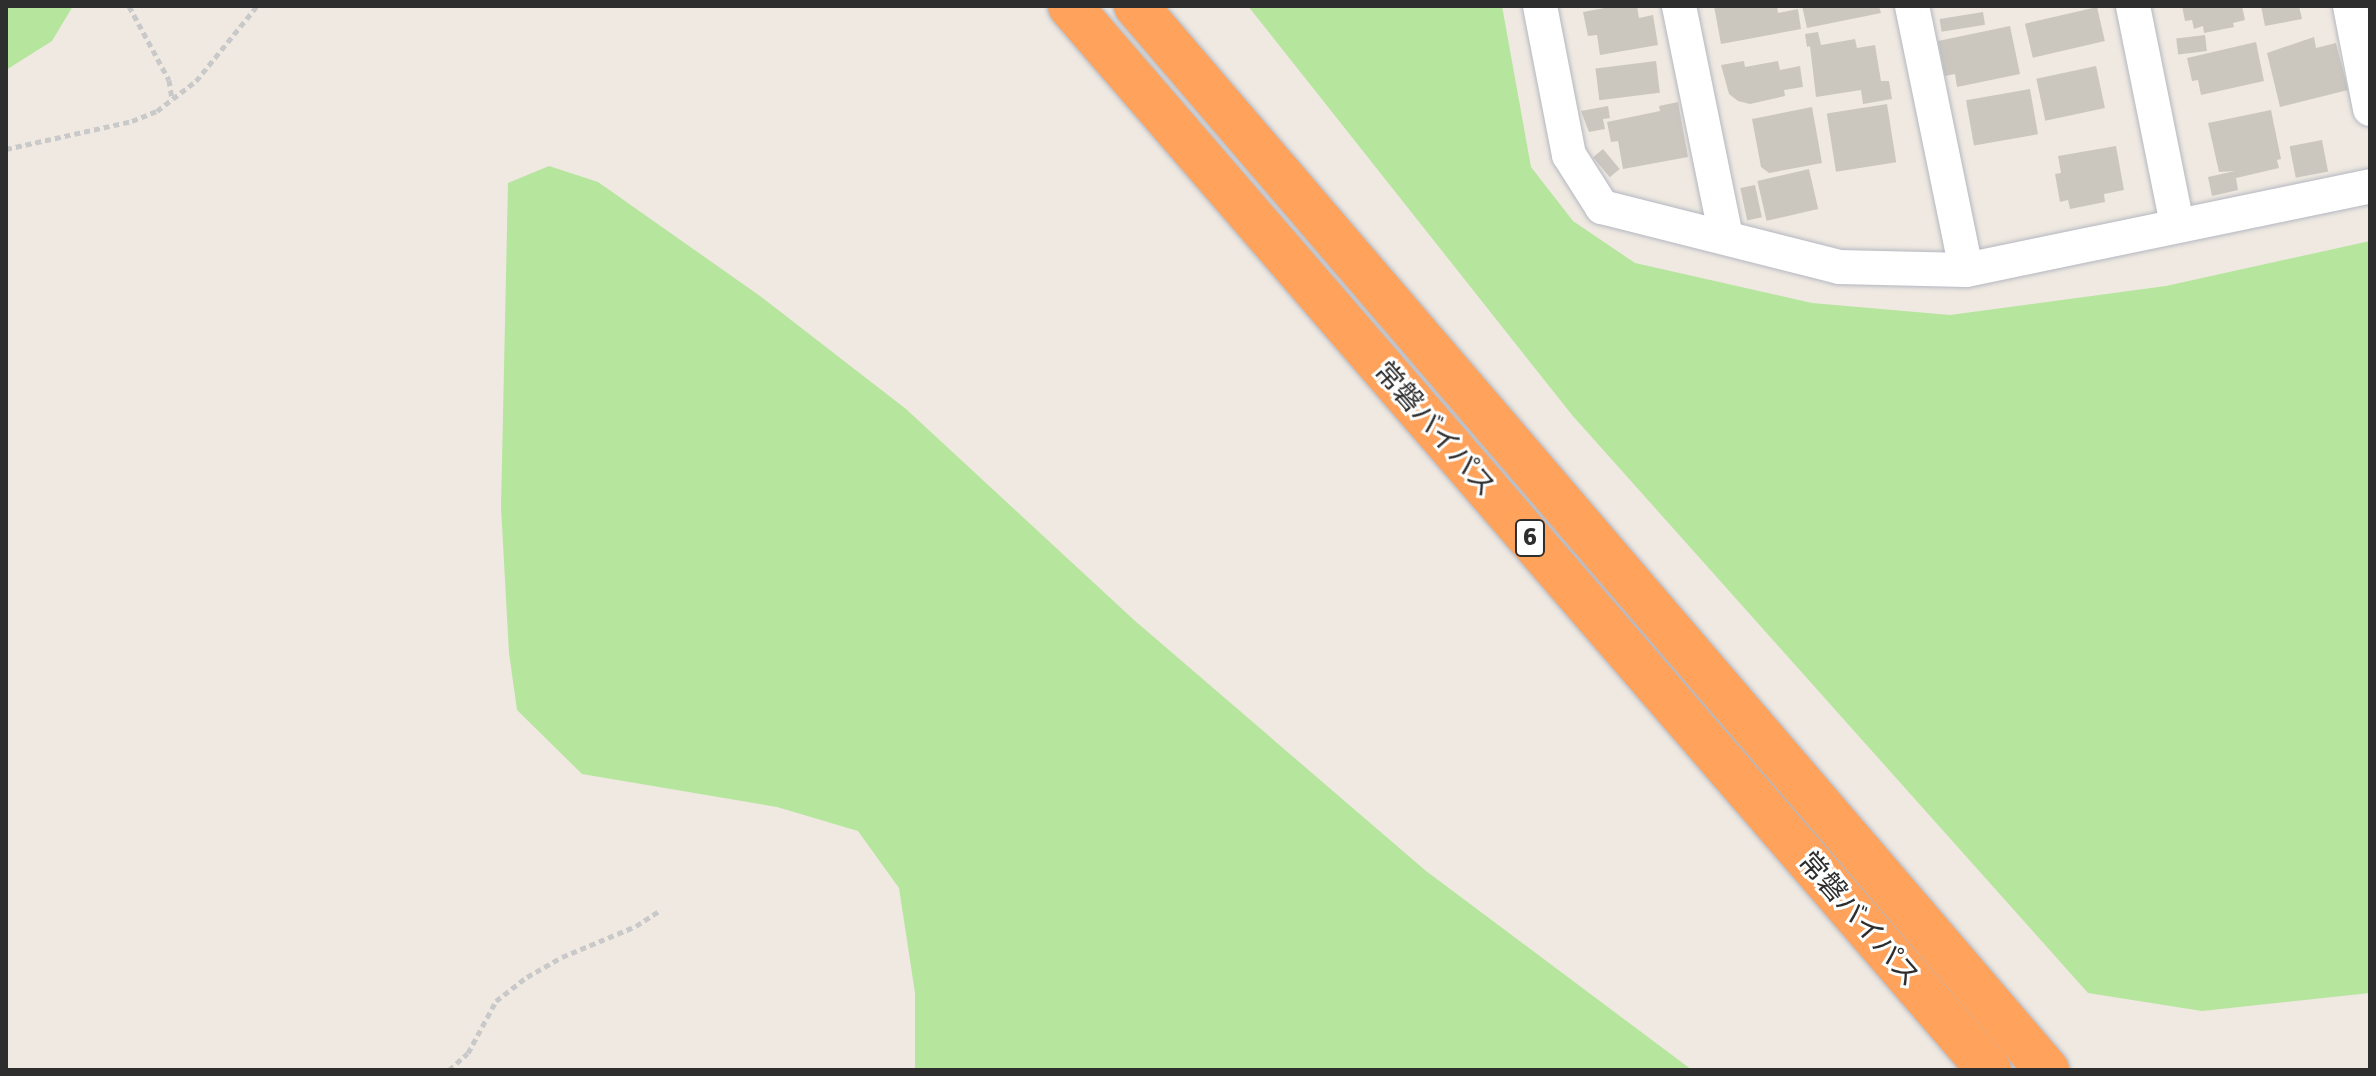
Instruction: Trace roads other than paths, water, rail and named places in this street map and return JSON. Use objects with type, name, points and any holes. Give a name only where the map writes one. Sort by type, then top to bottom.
[{"type":"highway","name":"常磐バイパス","points":[[1070,6],[1989,1070]]},
{"type":"highway","name":"常磐バイパス","points":[[1136,6],[2047,1070]]},
{"type":"street","points":[[1540,6],[1569,155],[1602,207],[1839,267],[1966,270],[2370,186]]},
{"type":"street","points":[[1679,6],[1726,237]]},
{"type":"street","points":[[1912,6],[1966,270]]},
{"type":"street","points":[[2133,6],[2177,225]]},
{"type":"street","points":[[2350,6],[2370,109]]}]
